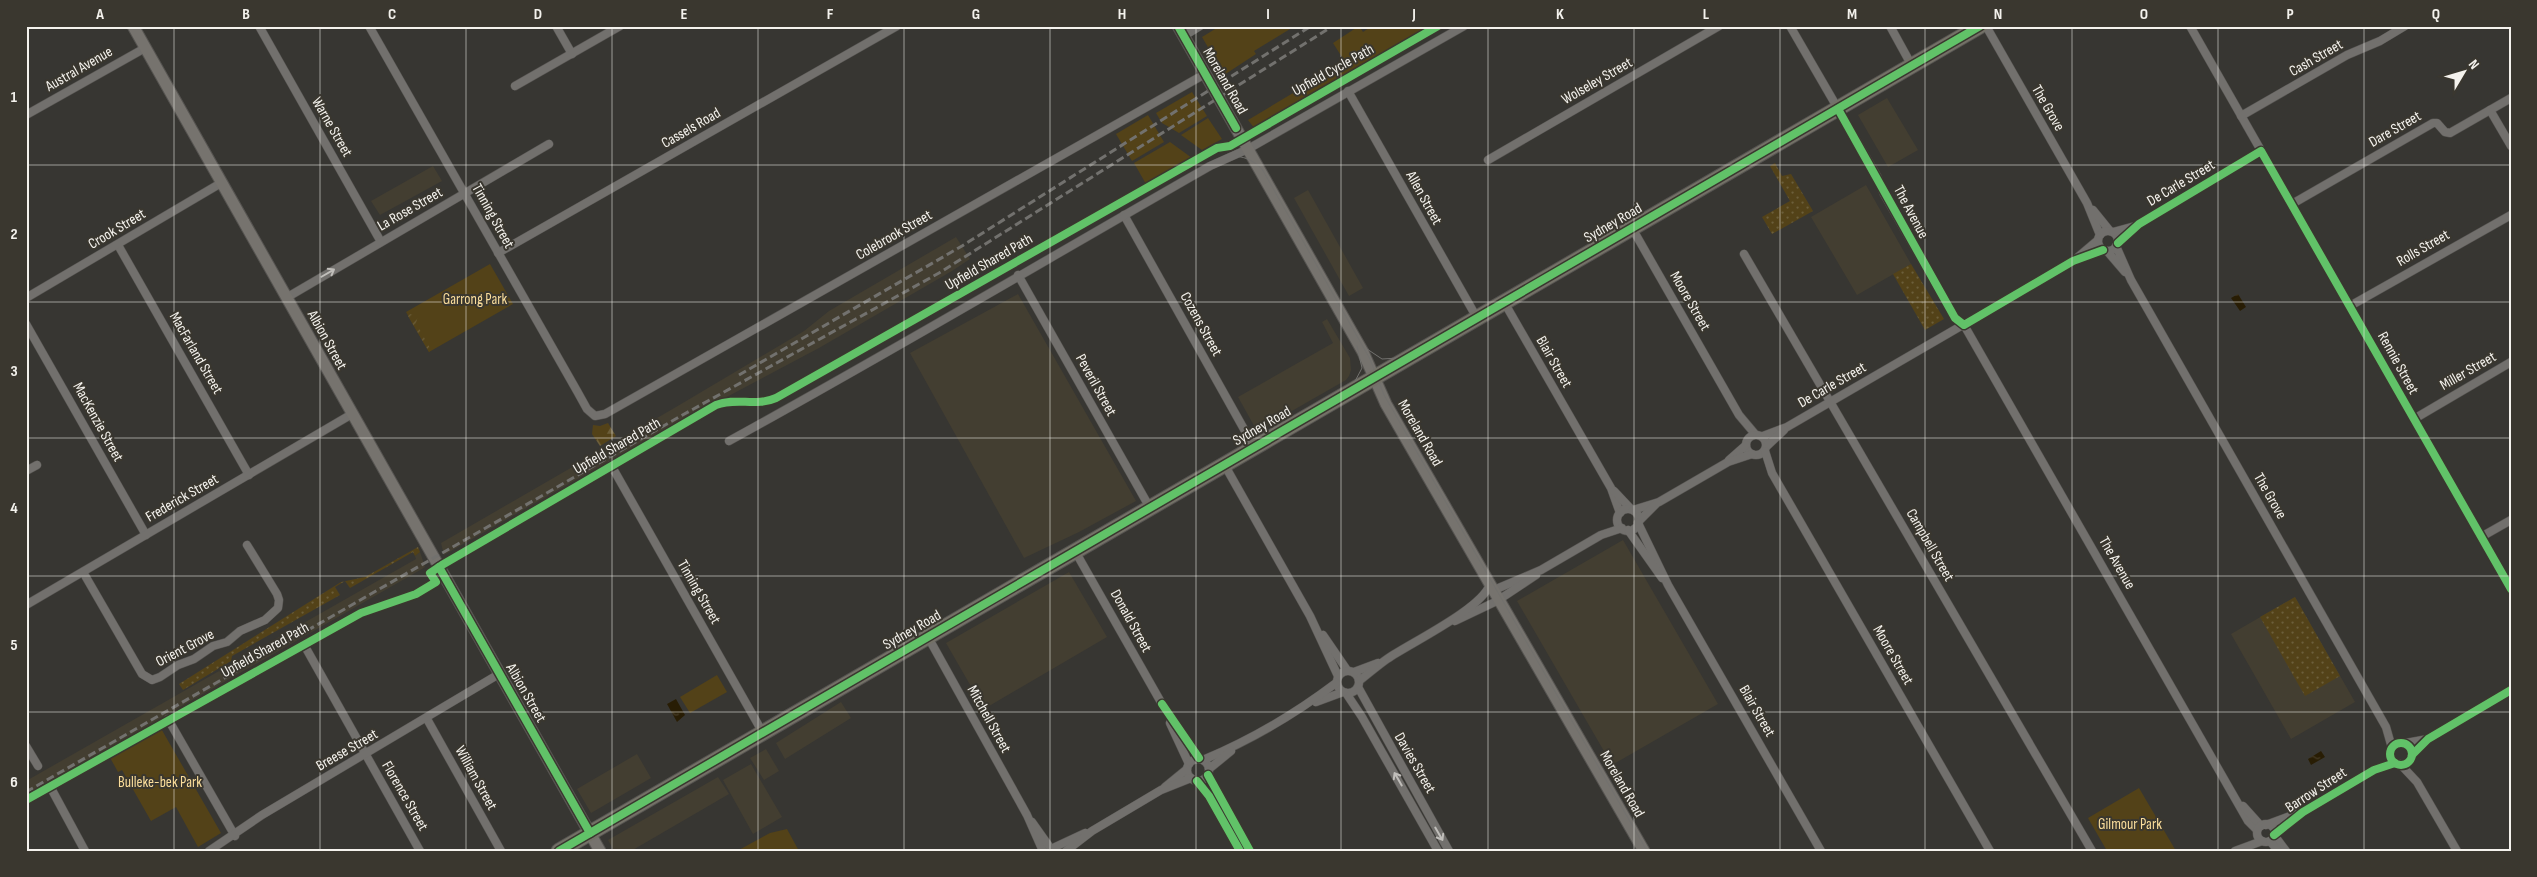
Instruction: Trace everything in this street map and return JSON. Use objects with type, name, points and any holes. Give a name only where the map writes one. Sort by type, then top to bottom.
[{"type":"highway","name":"Sydney Road","points":[[559,851],[1980,26]]},
{"type":"street","name":"Albion Street","points":[[133,26],[600,851]]},
{"type":"street","name":"Warne Street","points":[[259,26],[381,242]]},
{"type":"street","name":"Tinning Street","points":[[370,26],[584,403],[595,416]]},
{"type":"street","points":[[556,26],[572,54]]},
{"type":"street","points":[[515,86],[620,26]]},
{"type":"street","name":"Cassels Road","points":[[498,253],[897,26]]},
{"type":"street","points":[[1181,31],[1200,26]]},
{"type":"street","points":[[729,442],[1210,166],[1248,149],[1464,26]]},
{"type":"street","name":"Wolseley Street","points":[[1488,160],[1719,26]]},
{"type":"street","name":"The Avenue","points":[[1790,26],[1955,318]]},
{"type":"street","points":[[1890,26],[1912,66]]},
{"type":"street","name":"The Grove","points":[[1986,26],[2087,203],[2111,232]]},
{"type":"street","name":"Rennie Street","points":[[2190,26],[2511,589]]},
{"type":"street","name":"Cash Street","points":[[2242,116],[2347,54],[2380,41],[2405,26]]},
{"type":"street","name":"Moreland Road","points":[[1181,31],[1363,352],[1386,404],[1644,851]]},
{"type":"street","name":"Austral Avenue","points":[[26,115],[145,48]]},
{"type":"street","name":"Colebrook Street","points":[[595,416],[605,414],[1206,74]]},
{"type":"street","name":"Allen Street","points":[[1348,91],[1477,318]]},
{"type":"street","name":"Dare Street","points":[[2292,204],[2433,123],[2437,123],[2446,132],[2450,133],[2511,98]]},
{"type":"street","points":[[2490,110],[2511,146]]},
{"type":"street","name":"La Rose Street","points":[[286,298],[549,144]]},
{"type":"street","name":"De Carle Street","points":[[2117,245],[2139,224],[2262,151]]},
{"type":"street","name":"Crook Street","points":[[26,298],[221,183]]},
{"type":"street","name":"The Grove","points":[[2087,203],[2099,237]]},
{"type":"street","name":"Rolls Street","points":[[2350,306],[2511,215]]},
{"type":"street","name":"Cozens Street","points":[[1124,216],[1254,447]]},
{"type":"street","name":"De Carle Street","points":[[2111,232],[2139,224]]},
{"type":"street","name":"Moore Street","points":[[1632,228],[1739,415],[1747,442],[1754,455],[1772,473],[1990,851]]},
{"type":"street","points":[[2111,232],[2117,237],[2117,245],[2105,250],[2099,246],[2099,237],[2111,232]]},
{"type":"street","name":"De Carle Street","points":[[2073,262],[2099,237]]},
{"type":"street","name":"MacFarland Street","points":[[118,245],[249,475]]},
{"type":"street","name":"The Grove","points":[[2117,245],[2131,280],[2386,727],[2391,751]]},
{"type":"street","name":"The Grove","points":[[2105,250],[2131,280]]},
{"type":"street","name":"De Carle Street","points":[[1747,442],[1759,435],[1787,427],[2073,262],[2105,250]]},
{"type":"street","name":"Campbell Street","points":[[1744,254],[2092,851]]},
{"type":"street","name":"Peveril Street","points":[[1018,275],[1150,508]]},
{"type":"street","name":"Blair Street","points":[[1504,302],[1611,488],[1632,510]]},
{"type":"street","name":"MacKenzie Street","points":[[26,324],[146,535]]},
{"type":"street","name":"The Avenue","points":[[1964,325],[2240,803],[2260,828]]},
{"type":"street","name":"Miller Street","points":[[2414,419],[2511,362]]},
{"type":"street","name":"Frederick Street","points":[[26,605],[352,414]]},
{"type":"street","name":"Moore Street","points":[[1739,415],[1759,435],[1766,448],[1772,473]]},
{"type":"street","name":"De Carle Street","points":[[1754,455],[1766,448],[1787,427]]},
{"type":"street","points":[[1728,462],[1747,442]]},
{"type":"street","points":[[1601,536],[1619,516],[1659,502],[1728,462],[1754,455]]},
{"type":"street","points":[[1224,464],[1312,619],[1351,671]]},
{"type":"street","points":[[26,471],[36,465]]},
{"type":"street","name":"Tinning Street","points":[[612,466],[763,733]]},
{"type":"street","name":"Blair Street","points":[[1611,488],[1619,516]]},
{"type":"street","points":[[1440,627],[1494,591],[1541,570],[1601,536],[1634,528],[1659,502]]},
{"type":"street","points":[[1632,510],[1638,515],[1638,523]]},
{"type":"street","points":[[1619,516],[1625,529]]},
{"type":"street","points":[[2481,537],[2511,520]]},
{"type":"street","name":"Blair Street","points":[[1638,523],[1668,585],[1822,851]]},
{"type":"street","name":"Blair Street","points":[[1625,529],[1652,567],[1668,585]]},
{"type":"street","name":"Orient Grove","points":[[83,572],[142,674],[152,680],[160,677],[178,664],[194,660],[209,648],[227,642],[240,631],[265,620],[278,608],[279,600],[277,594],[247,545]]},
{"type":"street","name":"Donald Street","points":[[1076,551],[1162,704],[1201,759]]},
{"type":"street","points":[[1309,704],[1353,692],[1358,684],[1386,659],[1472,606],[1487,590],[1494,591]]},
{"type":"street","points":[[1312,619],[1337,680]]},
{"type":"street","name":"Mitchell Street","points":[[928,636],[1027,815],[1049,848]]},
{"type":"street","name":"Florence Street","points":[[307,650],[420,851]]},
{"type":"street","points":[[1066,851],[1092,831],[1161,790],[1188,767],[1193,760],[1201,759],[1239,745],[1309,704],[1337,680],[1351,671],[1386,659]]},
{"type":"street","name":"Davies Street","points":[[1351,671],[1449,851]]},
{"type":"street","name":"Breese Street","points":[[209,851],[235,836],[262,815],[366,756],[499,674]]},
{"type":"street","name":"Davies Street","points":[[1337,680],[1362,717],[1438,851]]},
{"type":"street","points":[[2398,764],[2407,763],[2428,739],[2511,690]]},
{"type":"street","name":"Donald Street","points":[[1162,704],[1188,767]]},
{"type":"street","name":"William Street","points":[[427,719],[501,851]]},
{"type":"street","points":[[168,720],[235,836]]},
{"type":"street","name":"The Grove","points":[[2386,727],[2404,743]]},
{"type":"street","points":[[2428,739],[2396,744],[2391,751],[2398,764],[2417,782],[2457,851]]},
{"type":"street","points":[[2404,743],[2411,748],[2417,782]]},
{"type":"street","points":[[1161,790],[1194,779],[1203,780],[1209,772],[1239,745]]},
{"type":"street","points":[[26,746],[38,766]]},
{"type":"street","name":"Barrow Street","points":[[2374,770],[2391,751]]},
{"type":"street","points":[[1201,759],[1250,851]]},
{"type":"street","name":"Barrow Street","points":[[2235,851],[2270,838],[2303,812],[2374,770],[2398,764]]},
{"type":"street","points":[[1188,767],[1194,779],[1209,796],[1240,851]]},
{"type":"street","points":[[52,790],[85,851]]},
{"type":"street","name":"Barrow Street","points":[[2235,851],[2260,828],[2303,812]]},
{"type":"street","points":[[2260,828],[2271,827],[2270,838],[2278,851]]},
{"type":"street","points":[[2260,828],[2286,851]]},
{"type":"street","points":[[1049,848],[1092,831]]},
{"type":"shaded area","points":[[1887,98],[1918,150],[1888,167],[1858,115]]},
{"type":"shaded area","points":[[433,166],[442,181],[380,215],[371,201]]},
{"type":"shaded area","points":[[1866,185],[1911,264],[1857,295],[1811,217]]},
{"type":"shaded area","points":[[1308,190],[1363,288],[1349,296],[1294,198]]},
{"type":"shaded area","points":[[956,237],[970,259],[952,271],[819,348],[653,436],[444,555],[441,543],[804,331],[829,311]]},
{"type":"shaded area","points":[[1018,294],[1136,501],[1079,532],[1024,558],[910,353]]},
{"type":"shaded area","points":[[1327,319],[1350,358],[1351,370],[1349,376],[1346,380],[1257,431],[1238,397],[1333,343],[1322,322]]},
{"type":"shaded area","points":[[1623,540],[1718,704],[1612,765],[1517,601]]},
{"type":"shaded area","points":[[420,552],[425,567],[422,569],[26,795],[26,781],[416,559],[415,556]]},
{"type":"shaded area","points":[[1069,572],[1107,637],[984,709],[946,643]]},
{"type":"shaded area","points":[[2295,597],[2355,702],[2291,739],[2231,634]]},
{"type":"shaded area","points":[[841,702],[851,718],[785,759],[776,743]]},
{"type":"shaded area","points":[[766,749],[779,771],[764,780],[750,758]]},
{"type":"shaded area","points":[[637,754],[651,778],[591,813],[577,789]]},
{"type":"shaded area","points":[[751,764],[782,817],[753,834],[723,780]]},
{"type":"shaded area","points":[[718,777],[729,794],[631,851],[614,851],[608,840]]},
{"type":"green space","points":[[1220,26],[1295,26],[1254,51],[1256,54],[1224,75],[1202,37]]},
{"type":"green space","points":[[1359,26],[1363,32],[1372,26],[1440,26],[1328,91],[1255,129],[1248,120],[1345,62],[1333,43]]},
{"type":"green space","points":[[1192,92],[1207,116],[1179,133],[1162,123],[1156,113]]},
{"type":"green space","points":[[1148,115],[1164,142],[1132,161],[1116,134]]},
{"type":"green space","points":[[1208,118],[1222,139],[1202,150],[1181,135]]},
{"type":"green space","points":[[1170,142],[1192,158],[1146,184],[1134,163]]},
{"type":"green space","points":[[1775,163],[1782,176],[1791,174],[1813,211],[1772,234],[1762,217],[1790,201],[1770,166]]},
{"type":"green space","name":"Garrong Park","points":[[490,264],[513,304],[429,352],[406,312]]},
{"type":"green space","points":[[1911,264],[1944,319],[1925,330],[1893,274]]},
{"type":"green space","points":[[410,314],[418,316],[416,323],[431,350],[429,352],[408,316]]},
{"type":"green space","points":[[608,423],[616,436],[600,446],[592,434],[593,425],[600,426]]},
{"type":"green space","points":[[418,547],[420,552],[415,556],[413,552],[350,588],[345,581],[365,577]]},
{"type":"green space","points":[[345,581],[335,587],[340,595],[232,656],[231,661],[183,690],[179,684],[341,582]]},
{"type":"green space","points":[[2295,597],[2340,676],[2305,696],[2260,617]]},
{"type":"green space","points":[[717,675],[727,692],[690,713],[680,697]]},
{"type":"green space","name":"Bulleke-bek Park","points":[[159,725],[221,833],[198,847],[176,807],[151,821],[122,770],[118,772],[108,754]]},
{"type":"green space","name":"Gilmour Park","points":[[2139,788],[2176,851],[2107,851],[2088,818]]},
{"type":"green space","points":[[787,829],[799,851],[737,851],[770,833]]},
{"type":"water","points":[[2238,294],[2246,307],[2240,311],[2231,298]]},
{"type":"water","points":[[676,699],[685,715],[677,722],[667,704]]},
{"type":"water","points":[[2321,751],[2325,757],[2311,765],[2308,759]]},
{"type":"tram line","points":[[554,851],[1975,26]]},
{"type":"tram line","points":[[1034,264],[1217,160],[1235,156],[1241,157],[1252,161],[1262,169],[1370,359],[1384,395],[1647,851]]},
{"type":"tram line","points":[[1353,385],[1362,368],[1357,346]]},
{"type":"tram line","points":[[1367,349],[1382,359],[1398,358]]},
{"type":"railway","points":[[739,375],[962,246],[1311,26]]},
{"type":"railway","points":[[26,792],[679,417],[939,273],[1333,26]]},
{"type":"cycle path","points":[[1178,26],[1236,128]]},
{"type":"cycle path","name":"Upfield Cycle Path","points":[[26,800],[361,613],[416,594],[436,582],[430,573],[442,565],[716,405],[731,402],[761,402],[776,398],[1217,148],[1230,146],[1438,26]]},
{"type":"cycle path","points":[[559,851],[1980,26]]},
{"type":"cycle path","points":[[1838,109],[1955,318],[1964,325],[2073,261],[2103,250]]},
{"type":"cycle path","points":[[2118,243],[2139,224],[2261,151],[2511,589]]},
{"type":"cycle path","points":[[439,567],[590,833]]},
{"type":"cycle path","points":[[2412,755],[2428,739],[2511,690]]},
{"type":"cycle path","points":[[1162,704],[1199,758]]},
{"type":"cycle path","points":[[2401,743],[2409,746],[2412,754],[2409,762],[2401,765],[2393,762],[2390,754],[2393,746],[2401,743]]},
{"type":"cycle path","points":[[2274,835],[2303,812],[2374,770],[2395,763]]},
{"type":"cycle path","points":[[1208,775],[1250,851]]},
{"type":"cycle path","points":[[1197,781],[1209,796],[1240,851]]}]
